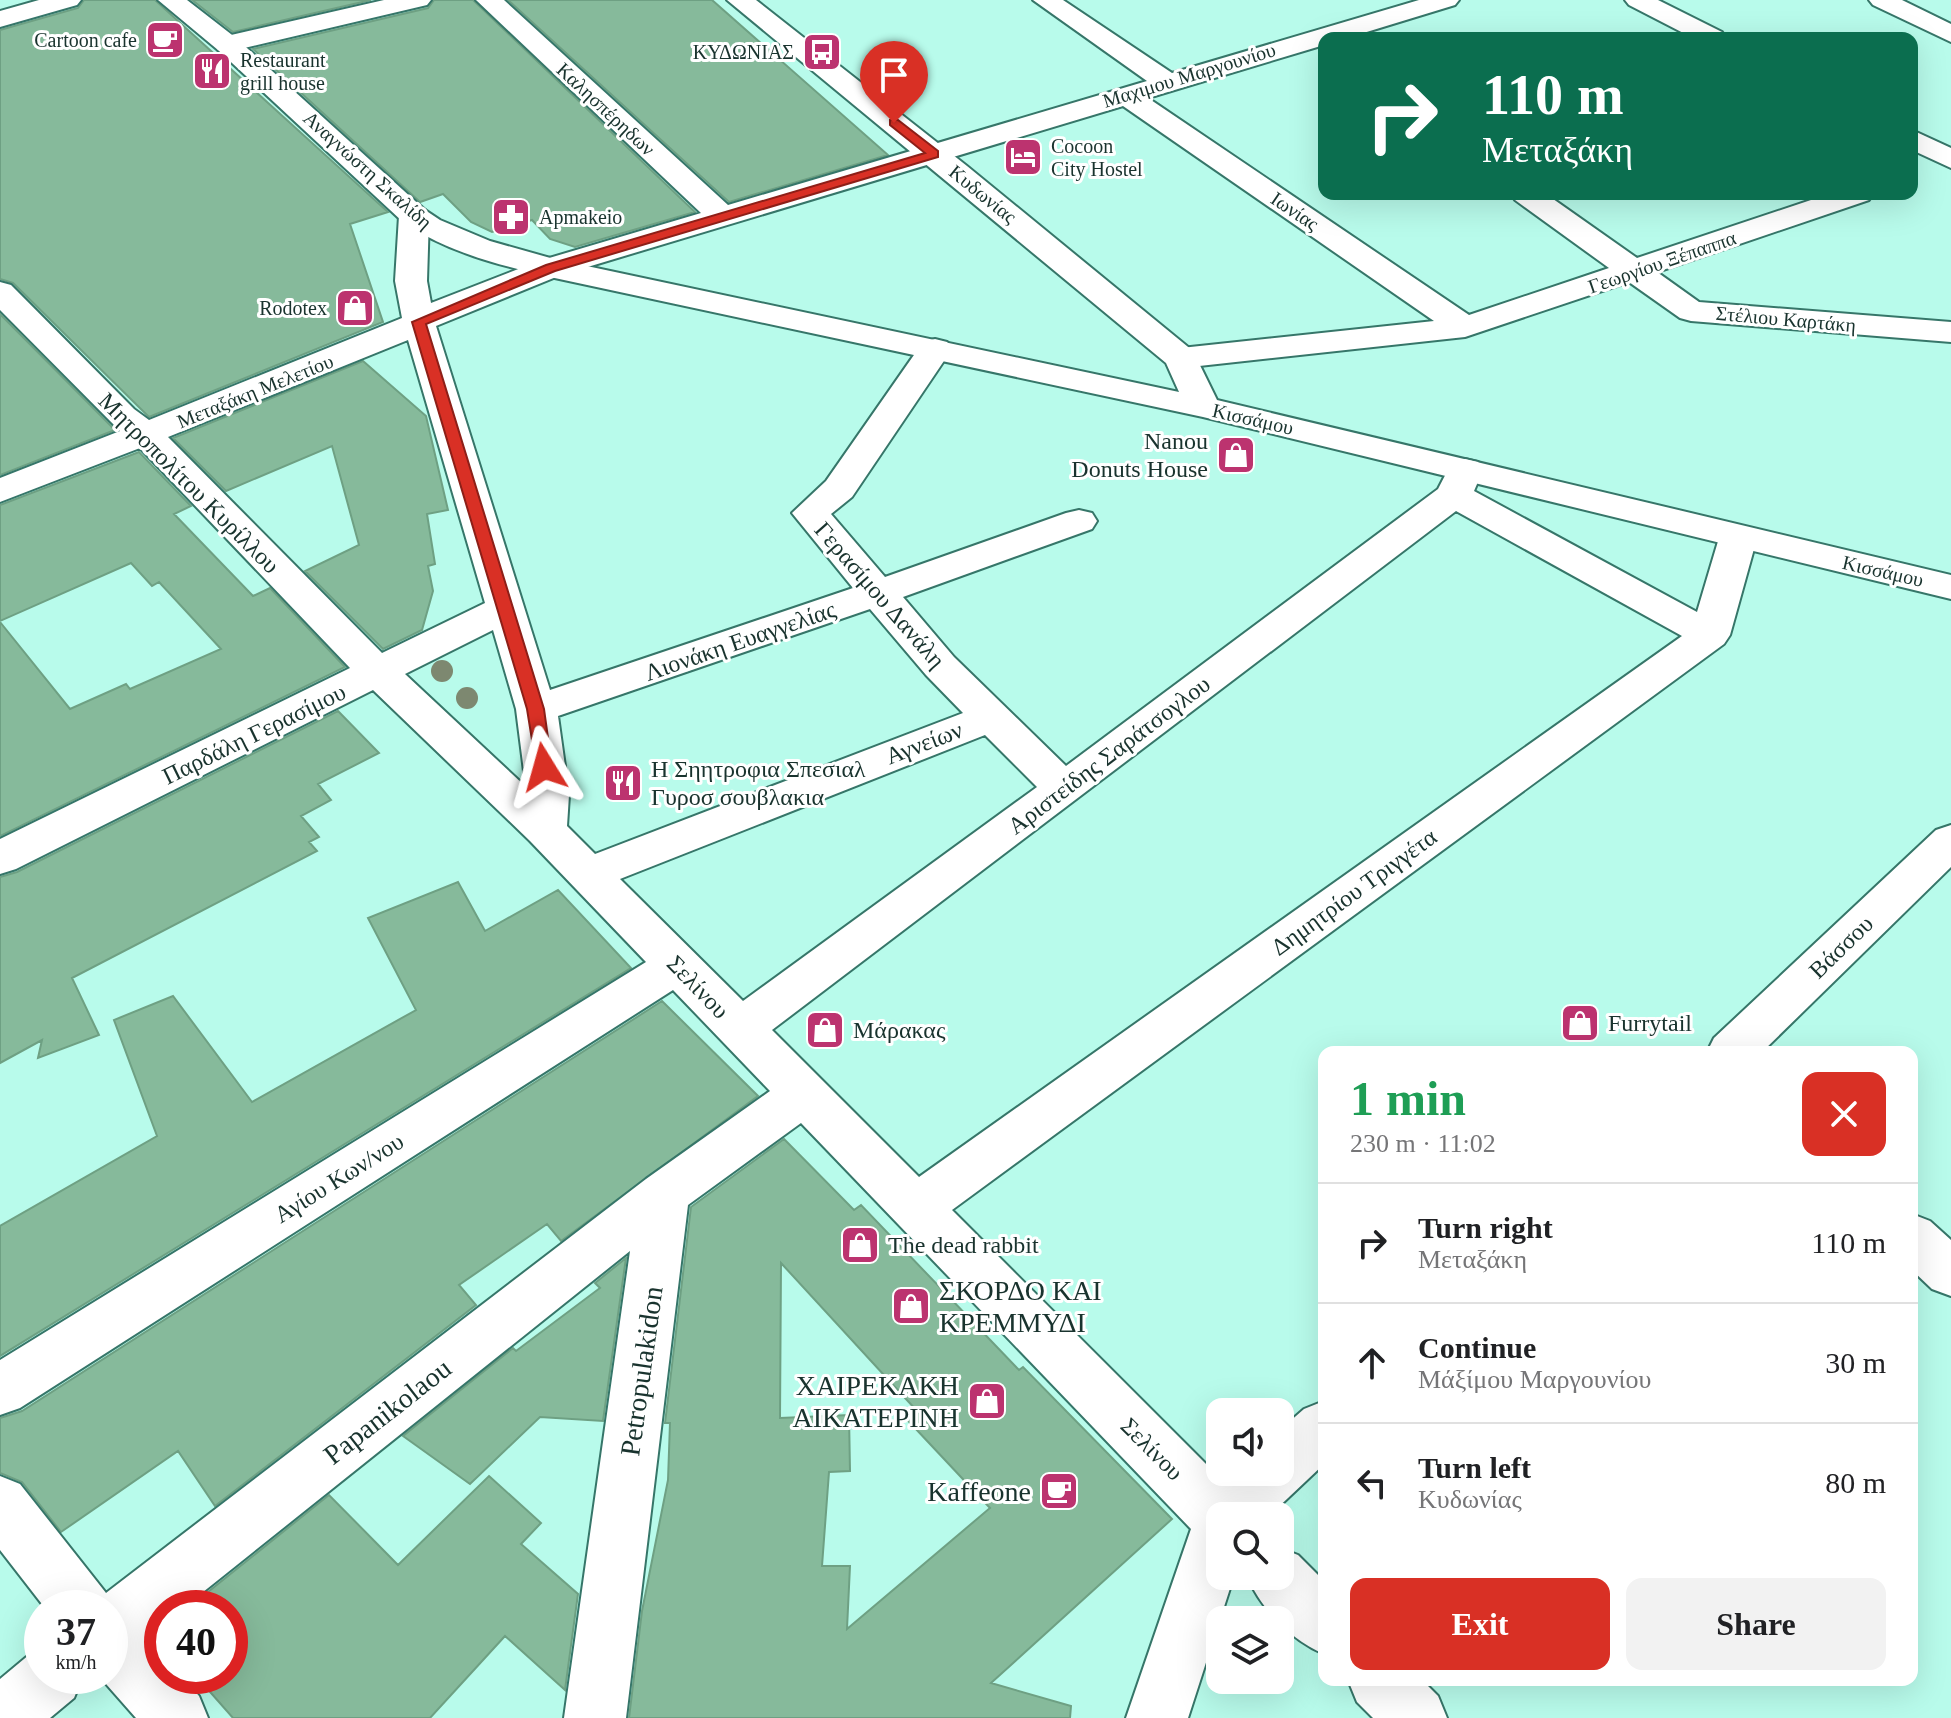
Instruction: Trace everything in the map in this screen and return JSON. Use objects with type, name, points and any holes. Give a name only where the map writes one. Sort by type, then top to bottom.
[{"type":"street","points":[[0,19],[68,0]]},
{"type":"street","name":"Αναγνώστη Σκαλίδη","points":[[171,0],[227,44],[414,216],[434,230],[457,239],[550,268]]},
{"type":"street","points":[[227,44],[418,0]]},
{"type":"street","name":"Καλησπέρηδων","points":[[489,0],[723,217]]},
{"type":"street","name":"Κυδωνίας","points":[[740,0],[1181,358],[1203,407]]},
{"type":"street","points":[[1046,0],[1167,82]]},
{"type":"street","points":[[1343,0],[1376,20]]},
{"type":"street","name":"Μαχιμου Mαργουνίου","points":[[1344,32],[1446,0]]},
{"type":"street","points":[[1638,0],[1701,32]]},
{"type":"street","points":[[1882,0],[1951,34]]},
{"type":"street","name":"Μαχιμου Mαργουνίου","points":[[723,217],[1124,94],[1318,42]]},
{"type":"street","name":"Ιωνίας","points":[[1124,94],[1465,327]]},
{"type":"street","points":[[1918,142],[1951,160]]},
{"type":"street","points":[[1918,173],[1951,160]]},
{"type":"street","name":"Στέλιου Καρτάκη","points":[[1534,200],[1691,311],[1951,332]]},
{"type":"street","name":"Γεωργίου Ξέπαππα","points":[[1465,327],[1841,200]]},
{"type":"street","points":[[414,216],[411,281],[419,322],[536,709],[548,795],[545,830]]},
{"type":"street","name":"Μεταξάκη Μελετίου","points":[[0,491],[550,268],[723,217]]},
{"type":"street","name":"Κισσάμου","points":[[550,268],[1203,407],[1459,482],[1738,538],[1951,587]]},
{"type":"street","name":"Μητροπολίτου Κυρίλλου","points":[[0,292],[122,416],[146,434],[379,673],[545,830]]},
{"type":"street","points":[[1181,358],[1465,327]]},
{"type":"street","name":"Γερασίμου Δανάλη","points":[[935,349],[839,489],[810,513],[940,666],[1064,789]]},
{"type":"street","name":"Κισσάμου","points":[[1459,482],[1710,635]]},
{"type":"street","name":"Αριστείδης Σαράτσογλου","points":[[739,1029],[1064,789],[1459,482]]},
{"type":"street","name":"Λιονάκη Ευαγγελίας","points":[[536,709],[1079,521]]},
{"type":"street","points":[[1710,635],[1738,538]]},
{"type":"street","name":"Παρδάλη Γερασίμου","points":[[0,858],[506,608]]},
{"type":"street","name":"Δημητρίου Τριγγέτα","points":[[916,1208],[1710,635]]},
{"type":"street","name":"Αγνείων","points":[[588,874],[992,717]]},
{"type":"street","name":"Σελίνου","points":[[545,830],[1206,1504]]},
{"type":"street","name":"Βάσσου","points":[[1737,1046],[1951,841]]},
{"type":"street","name":"Αγίου Κων/νου","points":[[0,1390],[677,965]]},
{"type":"street","points":[[664,1194],[804,1094]]},
{"type":"street","name":"Papanikolaou","points":[[128,1614],[664,1194]]},
{"type":"street","name":"Petropulakidon","points":[[595,1718],[664,1194]]},
{"type":"street","points":[[1918,1243],[1951,1273]]},
{"type":"street","points":[[1294,1454],[1318,1432]]},
{"type":"street","points":[[1242,1502],[1260,1486]]},
{"type":"street","points":[[0,1504],[68,1590]]},
{"type":"street","points":[[1157,1718],[1206,1570]]},
{"type":"street","points":[[1291,1590],[1318,1618]]},
{"type":"street","points":[[128,1663],[177,1718]]},
{"type":"street","points":[[1385,1686],[1416,1718]]},
{"type":"street","points":[[2,1718],[31,1694]]},
{"type":"building","points":[[84,0],[155,0],[388,212],[350,224],[383,322],[149,417],[13,283],[0,279],[0,30],[78,8]]},
{"type":"building","points":[[192,0],[371,0],[233,32]]},
{"type":"building","points":[[434,0],[473,0],[695,212],[575,247],[550,239],[532,220],[492,232],[471,222],[443,194],[420,202],[253,49],[428,8]]},
{"type":"building","points":[[508,0],[712,0],[888,155],[729,202]]},
{"type":"building","points":[[0,314],[115,430],[0,475]]},
{"type":"building","points":[[363,361],[426,416],[448,510],[427,514],[435,564],[428,566],[433,591],[422,630],[383,649],[305,571],[359,545],[332,446],[226,491],[173,438]]},
{"type":"building","points":[[139,452],[191,506],[174,514],[253,596],[270,588],[345,667],[0,836],[0,622],[70,709],[126,684],[130,689],[221,649],[159,582],[152,586],[131,563],[0,621],[0,505]]},
{"type":"building","points":[[338,711],[379,753],[318,784],[331,800],[301,816],[319,837],[309,842],[317,851],[72,978],[99,1035],[38,1058],[42,1040],[0,1063],[0,877],[17,872]]},
{"type":"building","points":[[458,882],[485,931],[558,890],[631,968],[0,1356],[0,1226],[157,1136],[114,1020],[173,996],[252,1102],[416,1010],[368,918]]},
{"type":"building","points":[[662,1001],[758,1096],[561,1241],[547,1224],[459,1285],[476,1305],[215,1506],[178,1451],[61,1532],[22,1482],[0,1473],[0,1418],[22,1411]]},
{"type":"building","points":[[784,1139],[854,1210],[861,1205],[1019,1370],[1023,1367],[1172,1519],[991,1683],[1071,1706],[1070,1718],[629,1718],[642,1611],[668,1480],[670,1423],[665,1423],[691,1207]],"holes":[[[781,1263],[917,1411],[900,1412],[990,1508],[847,1629],[850,1566],[822,1566],[829,1472],[850,1471],[849,1415],[780,1418]]]},
{"type":"building","points":[[626,1258],[603,1421],[540,1417],[470,1484],[403,1436],[513,1348],[516,1351],[600,1288],[595,1283]]},
{"type":"building","points":[[489,1476],[541,1523],[521,1544],[578,1594],[565,1690],[505,1636],[430,1718],[233,1718],[212,1694],[248,1694],[248,1590],[210,1590],[329,1495],[398,1565]]},
{"type":"place","name":"Cartoon cafe","points":[[165,40]]},
{"type":"place","name":"ΚΥΔΩΝΙΑΣ","points":[[822,52]]},
{"type":"place","name":"Restaurant grill house","points":[[212,71]]},
{"type":"place","name":"Cocoon City Hostel","points":[[1023,157]]},
{"type":"place","name":"Apmakeio","points":[[511,217]]},
{"type":"place","name":"Rodotex","points":[[355,308]]},
{"type":"place","name":"Nanou Donuts House","points":[[1236,455]]},
{"type":"place","name":"Η Σηητροφια Σπεσιαλ Γυροσ σουβλακια","points":[[623,783]]},
{"type":"place","name":"Furrytail","points":[[1580,1023]]},
{"type":"place","name":"Μάρακας","points":[[825,1030]]},
{"type":"place","name":"The dead rabbit","points":[[860,1245]]},
{"type":"place","name":"ΣΚΟΡΔΟ ΚΑΙ ΚΡΕΜΜΥΔΙ","points":[[911,1306]]},
{"type":"place","name":"ΧΑΙΡΕΚΑΚΗ ΑΙΚΑΤΕΡΙΝΗ","points":[[987,1401]]},
{"type":"place","name":"Kaffeone","points":[[1059,1491]]},
{"type":"route","points":[[544,767],[536,709],[419,322],[550,268],[933,154],[894,123]]}]
